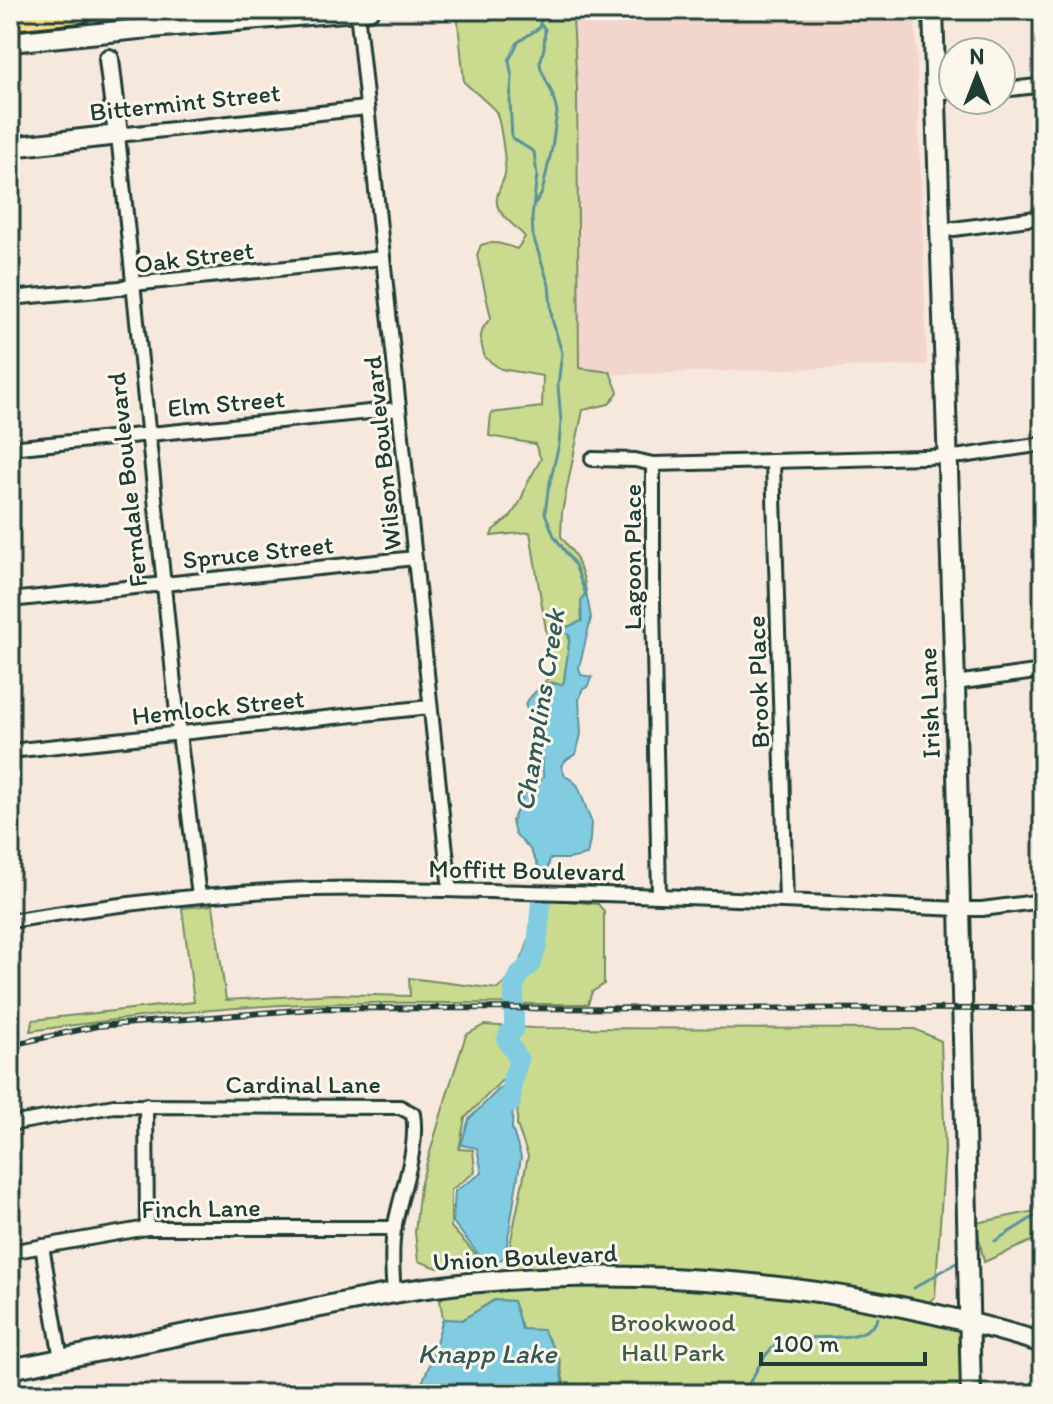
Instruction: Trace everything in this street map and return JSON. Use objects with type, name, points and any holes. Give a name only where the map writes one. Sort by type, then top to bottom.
[{"type":"highway","points":[[10,17],[79,10]]},
{"type":"street","name":"Irish Lane","points":[[933,10],[937,39]]},
{"type":"street","points":[[10,42],[363,11]]},
{"type":"street","name":"Wilson Boulevard","points":[[363,11],[366,108],[450,890]]},
{"type":"street","points":[[76,36],[99,49],[109,59],[122,41],[139,29]]},
{"type":"street","name":"Ferndale Boulevard","points":[[109,59],[179,733],[199,896]]},
{"type":"street","points":[[1017,88],[1043,83]]},
{"type":"street","name":"Bittermint Street","points":[[10,147],[366,108]]},
{"type":"street","name":"Irish Lane","points":[[943,116],[939,231],[955,683],[971,1394]]},
{"type":"street","points":[[939,231],[1043,217]]},
{"type":"street","name":"Oak Street","points":[[10,298],[383,258]]},
{"type":"street","name":"Elm Street","points":[[10,448],[399,409]]},
{"type":"street","name":"Lagoon Place","points":[[659,895],[653,464],[946,457],[1043,444]]},
{"type":"street","points":[[592,459],[635,460],[653,464]]},
{"type":"street","name":"Brook Place","points":[[773,462],[786,900]]},
{"type":"street","name":"Spruce Street","points":[[10,600],[415,558]]},
{"type":"street","points":[[955,683],[1043,671]]},
{"type":"street","name":"Hemlock Street","points":[[10,751],[430,707]]},
{"type":"street","name":"Moffitt Boulevard","points":[[10,921],[99,907],[285,890],[659,895],[960,909],[1043,901]]},
{"type":"street","points":[[146,1105],[147,1228]]},
{"type":"street","name":"Cardinal Lane","points":[[10,1124],[114,1106],[400,1107],[413,1114],[416,1130],[395,1228],[391,1258],[394,1293]]},
{"type":"street","name":"Finch Lane","points":[[10,1252],[147,1228],[395,1228]]},
{"type":"street","points":[[42,1246],[61,1359]]},
{"type":"street","name":"Union Boulevard","points":[[10,1369],[394,1293],[555,1277],[773,1285],[859,1297],[969,1322],[1043,1343]]},
{"type":"shaded area","points":[[618,10],[915,10],[927,365],[570,376],[570,14]]},
{"type":"green space","points":[[570,10],[573,18],[577,88],[579,368],[610,372],[618,392],[609,404],[583,410],[562,512],[561,536],[576,557],[584,579],[586,592],[581,601],[582,621],[567,627],[569,647],[564,682],[561,685],[551,682],[541,686],[553,673],[530,532],[491,536],[520,502],[541,459],[535,444],[489,436],[491,413],[542,407],[543,376],[501,369],[485,358],[482,346],[482,332],[491,318],[477,255],[481,245],[490,243],[517,249],[525,237],[498,208],[497,196],[505,170],[499,124],[496,112],[464,82],[457,12]]},
{"type":"green space","points":[[536,898],[598,904],[604,911],[604,984],[592,992],[588,1004],[273,1005],[30,1031],[33,1020],[194,1002],[182,908],[213,905],[226,1000],[335,994],[410,996],[409,978],[497,989],[521,961]]},
{"type":"green space","name":"Brookwood Hall Park","points":[[484,1025],[532,1028],[915,1029],[941,1041],[945,1150],[935,1297],[916,1314],[969,1331],[971,1394],[566,1394],[559,1358],[522,1329],[513,1301],[494,1300],[462,1320],[443,1319],[440,1300],[461,1284],[512,1280],[509,1250],[528,1156],[517,1125],[519,1076],[508,1074],[465,1118],[459,1149],[473,1150],[475,1172],[451,1190],[451,1227],[482,1261],[438,1268],[418,1261],[415,1232],[420,1186],[466,1035]]},
{"type":"green space","points":[[1043,1179],[1043,1236],[984,1262],[976,1223],[1035,1211]]},
{"type":"water","points":[[586,592],[591,618],[579,668],[581,675],[592,677],[579,700],[581,734],[576,754],[561,766],[565,776],[578,786],[591,821],[590,840],[587,855],[550,859],[547,872],[542,874],[530,849],[515,834],[512,821],[526,790],[543,778],[540,749],[525,704],[544,685],[561,685],[564,682],[570,636],[564,632],[567,627],[582,621],[581,601]]},
{"type":"water","name":"Knapp Lake","points":[[514,1074],[512,1128],[521,1157],[505,1257],[483,1260],[453,1222],[455,1191],[482,1173],[477,1148],[461,1145],[469,1119]]},
{"type":"water","name":"Knapp Lake","points":[[495,1300],[513,1301],[522,1329],[543,1330],[559,1358],[564,1394],[417,1394],[443,1319],[462,1320]]},
{"type":"waterway","name":"Champlins Creek","points":[[541,19],[539,28],[518,42],[509,60],[512,138],[534,152],[537,175],[533,236],[549,285],[552,319],[562,353],[558,385],[559,444],[545,513],[554,536],[575,565],[586,595]]},
{"type":"waterway","points":[[535,203],[543,188],[557,112],[541,69],[545,29],[540,24]]},
{"type":"waterway","name":"Champlins Creek","points":[[511,1103],[512,1080],[519,1060],[507,1040],[514,1030],[514,986],[520,974],[531,964],[537,947],[541,902]]},
{"type":"waterway","points":[[995,1241],[1043,1211]]},
{"type":"waterway","points":[[914,1288],[956,1263]]},
{"type":"waterway","points":[[741,1394],[766,1354],[778,1344],[799,1338],[849,1336],[873,1326],[878,1318]]},
{"type":"railway","points":[[10,1045],[97,1026],[324,1008],[1043,1009]]}]
